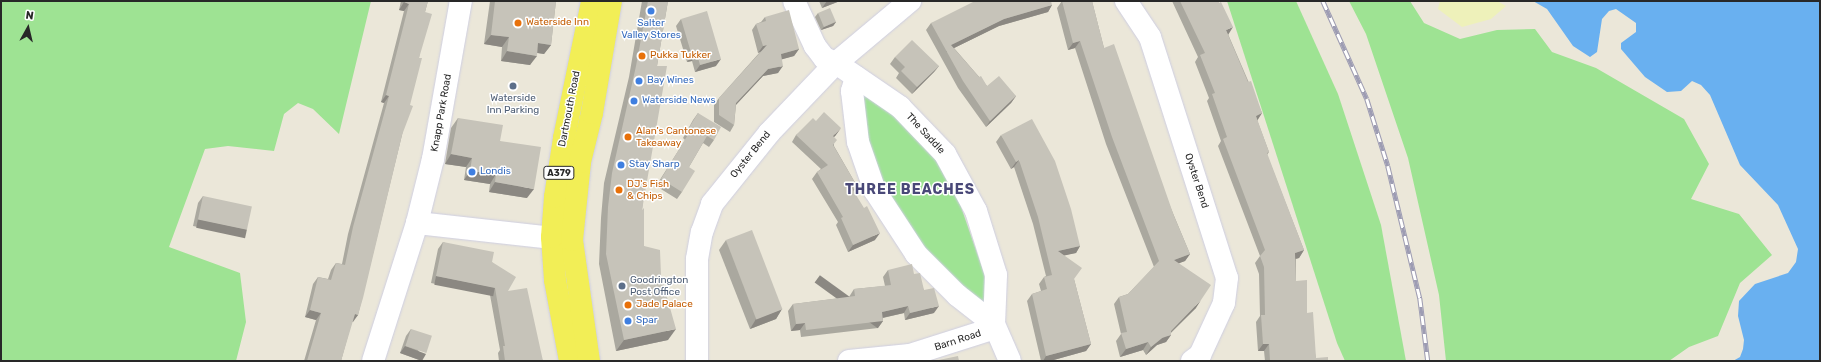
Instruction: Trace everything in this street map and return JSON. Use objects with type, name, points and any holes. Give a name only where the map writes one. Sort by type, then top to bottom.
[{"type":"main road","name":"Dartmouth Road","points":[[589,361],[562,238],[555,197],[564,138],[592,1]]},
{"type":"main road","name":"Dartmouth Road","points":[[570,361],[555,280],[562,238],[592,113],[611,1]]},
{"type":"street","name":"Knapp Park Road","points":[[373,361],[417,223],[433,159],[461,1]]},
{"type":"street","name":"The Saddle","points":[[794,1],[815,46],[824,58],[836,62],[900,107],[945,154],[976,212],[996,275],[994,326]]},
{"type":"street","name":"Oyster Bend","points":[[697,361],[697,259],[702,232],[712,204],[768,134],[836,62],[910,1]]},
{"type":"street","name":"Oyster Bend","points":[[1126,1],[1150,37],[1227,278],[1224,303],[1200,355],[1192,361]]},
{"type":"street","name":"The Saddle","points":[[856,77],[852,91],[858,142],[875,191],[916,254],[957,296],[994,326],[1010,361]]},
{"type":"street","points":[[417,223],[562,238]]},
{"type":"street","name":"Barn Road","points":[[848,361],[910,355],[994,326]]},
{"type":"green space","points":[[1,1],[371,1],[339,134],[313,109],[298,103],[284,114],[274,151],[228,146],[205,149],[169,247],[240,273],[246,322],[236,361],[1,361]]},
{"type":"green space","points":[[1227,1],[1296,1],[1338,94],[1381,225],[1406,361],[1345,361],[1337,343]]},
{"type":"green space","points":[[1349,1],[1410,1],[1424,23],[1460,39],[1497,30],[1535,29],[1552,52],[1596,68],[1684,119],[1709,164],[1691,199],[1739,214],[1772,255],[1740,283],[1718,336],[1689,347],[1669,361],[1446,361],[1439,295],[1408,158],[1366,34]]},
{"type":"green space","points":[[866,93],[902,119],[951,178],[984,273],[988,307],[927,257],[885,193],[864,134],[861,94]]},
{"type":"sand","points":[[1440,1],[1497,1],[1506,6],[1491,19],[1462,27],[1438,9]]},
{"type":"water","points":[[1533,1],[1820,1],[1820,361],[1733,361],[1740,357],[1744,340],[1738,316],[1739,301],[1755,284],[1788,273],[1796,262],[1798,249],[1778,205],[1740,165],[1710,95],[1701,85],[1692,81],[1681,91],[1667,92],[1645,77],[1621,49],[1621,43],[1636,32],[1636,23],[1616,9],[1609,11],[1602,19],[1597,52],[1590,57],[1573,46],[1547,9]]},
{"type":"building","points":[[404,1],[428,1],[425,12],[432,14],[419,58],[422,58],[410,105],[413,106],[402,135],[363,298],[358,315],[355,314],[341,361],[307,361],[321,313],[310,310],[318,277],[331,280],[336,263],[345,265],[353,227],[389,96],[386,95],[409,4]]},
{"type":"building","name":"Waterside Inn","points":[[495,1],[556,1],[551,45],[538,43],[537,56],[507,51],[509,37],[491,35]]},
{"type":"building","points":[[648,1],[668,1],[657,66],[667,66],[642,210],[644,208],[644,246],[660,250],[661,276],[676,329],[624,340],[606,254],[608,207],[612,173],[636,66]]},
{"type":"building","points":[[975,1],[1051,1],[1052,5],[1004,19],[951,45],[979,77],[981,76],[987,86],[999,76],[1016,96],[990,121],[963,81],[931,23]]},
{"type":"building","points":[[1062,1],[1092,1],[1104,48],[1114,44],[1174,216],[1190,254],[1174,260],[1211,285],[1201,300],[1171,331],[1171,335],[1162,338],[1151,347],[1148,342],[1126,349],[1121,333],[1127,332],[1119,297],[1128,294],[1159,261],[1112,137],[1080,41],[1073,43]]},
{"type":"building","points":[[1180,1],[1221,2],[1233,27],[1226,30],[1248,82],[1251,81],[1262,113],[1256,116],[1269,152],[1267,153],[1304,250],[1295,253],[1296,281],[1307,280],[1307,313],[1313,312],[1316,358],[1328,357],[1328,361],[1270,361],[1269,344],[1263,344],[1261,315],[1265,315],[1264,267],[1260,256],[1265,250],[1223,139],[1227,137],[1212,94],[1215,93],[1200,55],[1205,53]]},
{"type":"building","points":[[830,8],[836,22],[824,27],[818,13]]},
{"type":"building","points":[[789,10],[799,49],[781,54],[783,66],[768,69],[736,103],[734,125],[719,115],[719,98],[767,45],[763,46],[756,24],[766,21],[765,17]]},
{"type":"building","points":[[707,11],[721,59],[700,65],[697,54],[692,56],[681,19]]},
{"type":"building","points":[[912,40],[939,66],[917,87],[901,71],[905,67],[895,57]]},
{"type":"building","points":[[824,112],[841,128],[833,136],[837,140],[833,145],[857,186],[854,189],[850,185],[864,208],[867,206],[880,233],[853,245],[841,218],[843,217],[817,172],[828,165],[796,135],[813,118],[816,121]]},
{"type":"building","points":[[698,113],[721,127],[714,140],[707,136],[689,167],[695,171],[682,192],[661,179],[689,133],[687,131]]},
{"type":"building","points":[[458,118],[503,125],[500,141],[541,147],[534,189],[495,182],[496,174],[470,171],[472,158],[451,154]]},
{"type":"building","points":[[1032,119],[1055,161],[1071,209],[1080,246],[1058,251],[1082,268],[1074,279],[1091,344],[1046,356],[1032,294],[1047,289],[1044,277],[1052,275],[1038,217],[1019,160],[1016,162],[1001,135]]},
{"type":"building","points":[[203,196],[252,206],[247,230],[198,219]]},
{"type":"building","points":[[752,230],[782,309],[756,319],[726,240]]},
{"type":"building","points":[[443,242],[494,252],[492,262],[516,277],[508,291],[527,288],[543,361],[505,361],[503,346],[505,346],[495,288],[436,276]]},
{"type":"building","points":[[912,264],[914,274],[920,273],[924,290],[934,288],[939,306],[910,313],[908,306],[882,312],[883,321],[806,330],[805,323],[796,324],[793,304],[855,296],[854,289],[891,285],[888,270]]},
{"type":"building","points":[[411,329],[432,336],[426,353],[405,346]]},
{"type":"building","points":[[958,356],[959,361],[934,361]]},
{"type":"railway","points":[[1323,1],[1367,99],[1388,166],[1420,298],[1428,361]]},
{"type":"place","name":"Salter Valley Stores","points":[[651,11]]},
{"type":"place","name":"Waterside Inn","points":[[518,23]]},
{"type":"place","name":"Pukka Tukker","points":[[642,56]]},
{"type":"place","name":"Bay Wines","points":[[639,81]]},
{"type":"place","name":"Waterside Inn Parking","points":[[513,86]]},
{"type":"place","name":"Waterside News","points":[[634,101]]},
{"type":"place","name":"Alan's Cantonese Takeaway","points":[[628,137]]},
{"type":"place","name":"Stay Sharp","points":[[621,165]]},
{"type":"place","name":"Londis","points":[[472,172]]},
{"type":"place","name":"DJ's Fish & Chips","points":[[619,190]]},
{"type":"place","name":"Goodrington Post Office","points":[[622,286]]},
{"type":"place","name":"Jade Palace","points":[[628,305]]},
{"type":"place","name":"Spar","points":[[628,321]]},
{"type":"district","name":"THREE BEACHES","points":[[910,190]]}]
